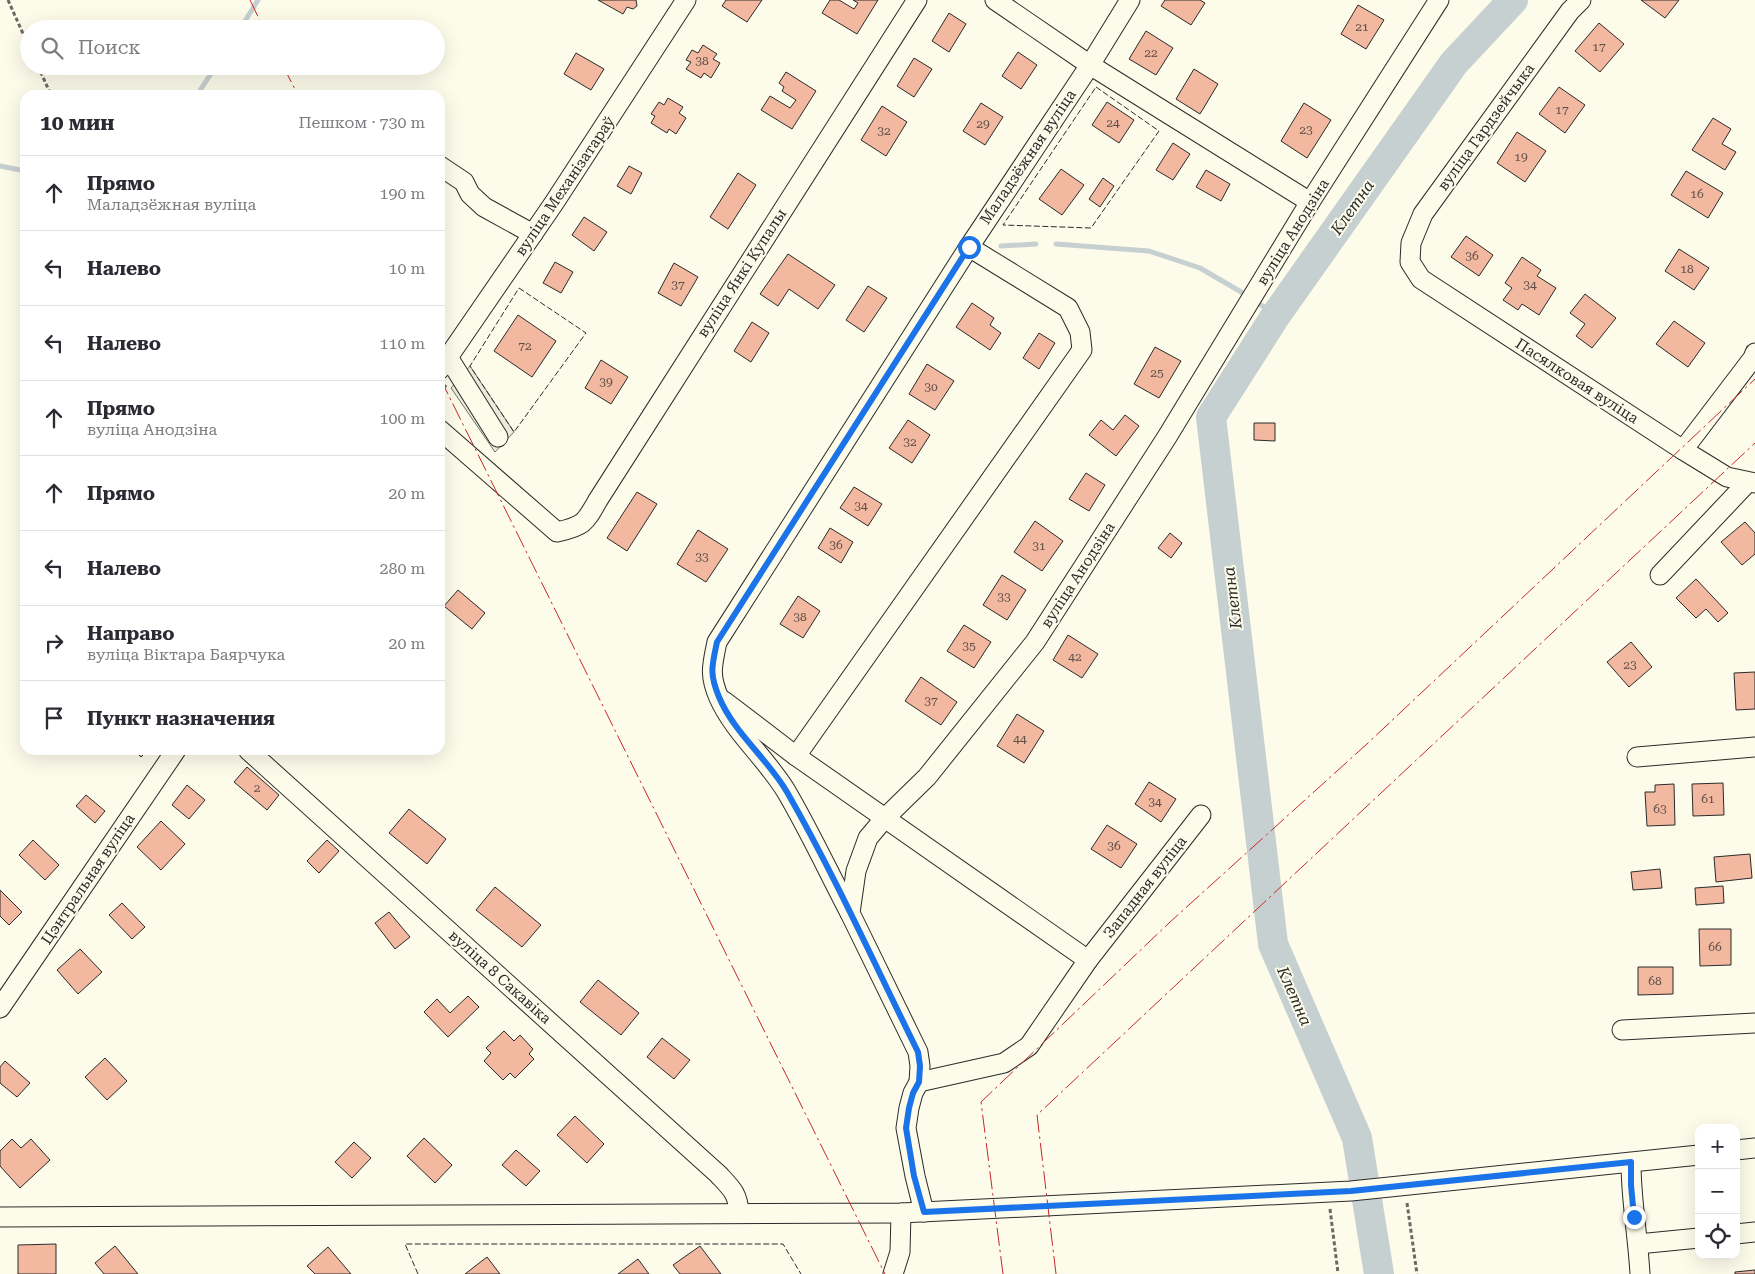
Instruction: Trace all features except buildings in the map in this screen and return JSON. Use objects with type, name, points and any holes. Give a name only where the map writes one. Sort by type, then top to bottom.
[{"type":"street","name":"вуліца Механізатараў","points":[[445,362],[533,234],[686,0]]},
{"type":"street","name":"вуліца Янкі Купалы","points":[[445,434],[557,532],[575,528],[586,521],[917,0]]},
{"type":"street","points":[[995,0],[1090,65],[1310,202]]},
{"type":"street","name":"Маладзёжная вуліца","points":[[719,697],[711,670],[717,642],[969,247],[1090,65],[1130,0]]},
{"type":"street","name":"вуліца Анодзіна","points":[[850,913],[856,871],[868,838],[884,819],[927,778],[1035,642],[1167,438],[1310,202],[1439,0]]},
{"type":"street","name":"вуліца Гардзейчыка","points":[[1410,262],[1411,243],[1423,214],[1570,11],[1581,0]]},
{"type":"street","points":[[445,169],[464,182],[470,194],[484,207],[533,234]]},
{"type":"street","points":[[796,756],[1082,350],[1080,332],[1068,308],[969,247]]},
{"type":"street","name":"Пасялковая вуліца","points":[[1410,262],[1420,279],[1683,450],[1727,477],[1751,483]]},
{"type":"street","points":[[1683,450],[1754,358],[1755,353]]},
{"type":"street","points":[[445,364],[498,437]]},
{"type":"street","points":[[1660,575],[1751,483]]},
{"type":"street","points":[[719,697],[796,756],[884,819],[1088,960]]},
{"type":"street","points":[[719,697],[733,724],[768,763],[786,791],[850,913],[918,1052],[920,1066],[919,1082],[913,1093],[906,1128],[911,1159],[924,1212]]},
{"type":"street","points":[[1637,757],[1755,747]]},
{"type":"street","name":"Цэнтральная вуліца","points":[[0,1008],[173,755]]},
{"type":"street","name":"вуліца 8 Сакавіка","points":[[254,755],[718,1174],[735,1194],[738,1200],[739,1213]]},
{"type":"street","name":"Западная вуліца","points":[[919,1082],[1004,1063],[1029,1046],[1088,960],[1201,815]]},
{"type":"street","points":[[1622,1030],[1755,1023]]},
{"type":"street","points":[[1740,1150],[1755,1148]]},
{"type":"street","points":[[0,1217],[901,1213],[1351,1191],[1695,1155]]},
{"type":"street","points":[[1631,1162],[1631,1193],[1640,1274]]},
{"type":"street","points":[[893,1274],[900,1252],[901,1213]]},
{"type":"street","points":[[1740,1234],[1755,1232]]},
{"type":"street","points":[[1638,1244],[1695,1238]]},
{"type":"path","points":[[8,0],[20,27]]},
{"type":"path","points":[[42,75],[49,90]]},
{"type":"path","points":[[1399,1187],[1417,1274]]},
{"type":"path","points":[[1328,1192],[1338,1273]]},
{"type":"shaded area","points":[[470,366],[514,432],[495,452],[451,388]]},
{"type":"waterway","points":[[246,20],[258,0]]},
{"type":"waterway","name":"Клетна","points":[[1379,1274],[1357,1138],[1273,944],[1211,417],[1276,315],[1454,63],[1513,0]]},
{"type":"waterway","points":[[200,90],[210,75]]},
{"type":"waterway","points":[[0,166],[20,170]]},
{"type":"waterway","points":[[1001,246],[1036,244]]},
{"type":"waterway","points":[[1056,244],[1149,251],[1200,268],[1243,293]]},
{"type":"waterway","points":[[1261,305],[1276,315]]},
{"type":"fence","points":[[1096,87],[1159,131],[1091,228],[1003,225],[1096,87]]},
{"type":"fence","points":[[519,288],[586,333],[514,432],[470,366],[519,288]]},
{"type":"fence","points":[[418,1274],[405,1244],[783,1244],[801,1274]]},
{"type":"power","points":[[250,0],[260,20]]},
{"type":"power","points":[[288,75],[295,90]]},
{"type":"power","points":[[1003,1274],[981,1102],[1169,923],[1368,743],[1755,379]]},
{"type":"power","points":[[445,388],[885,1274]]},
{"type":"power","points":[[1056,1274],[1037,1115],[1755,443]]},
{"type":"route","points":[[969,247],[717,642],[711,670],[719,697],[733,724],[768,763],[786,791],[850,913],[918,1052],[920,1066],[919,1082],[913,1093],[906,1128],[914,1176],[924,1212],[1351,1191],[1631,1162],[1634,1217]]}]
